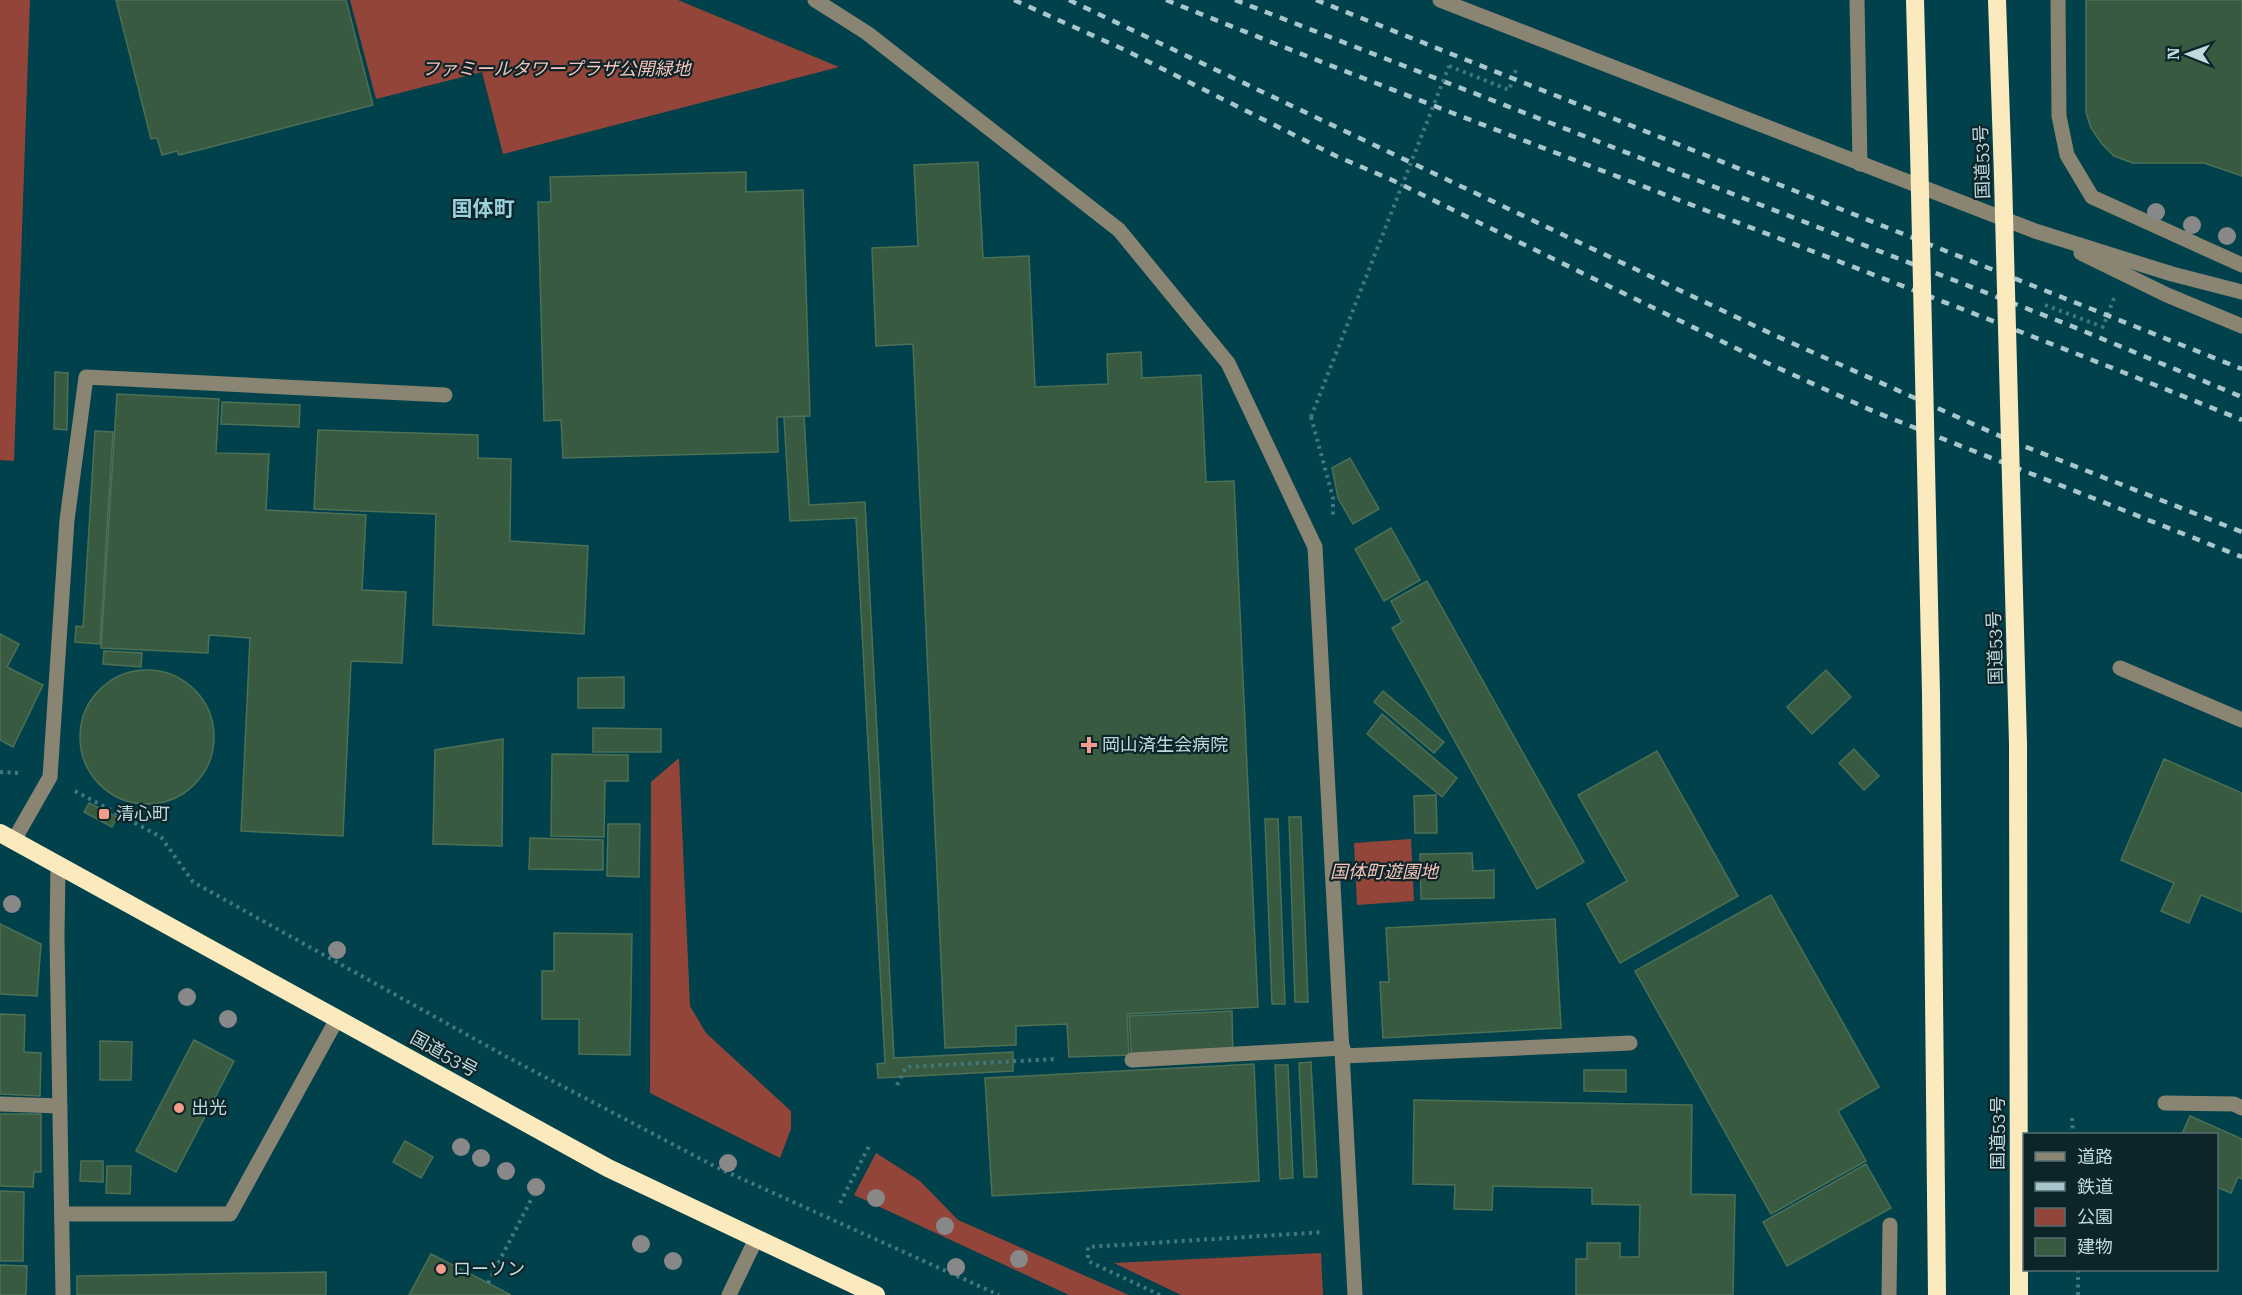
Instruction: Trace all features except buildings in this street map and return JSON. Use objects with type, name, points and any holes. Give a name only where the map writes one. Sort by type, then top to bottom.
[{"type":"highway","points":[[1915,0],[1931,694],[1937,1295]]},
{"type":"highway","name":"国道53号","points":[[1997,0],[2018,744],[2019,1295]]},
{"type":"highway","name":"国道53号","points":[[7,837],[608,1168],[876,1295]]},
{"type":"street","points":[[814,0],[867,33],[1119,230],[1228,363],[1315,547],[1355,1295]]},
{"type":"street","points":[[1440,0],[2035,231],[2172,274],[2242,292]]},
{"type":"street","points":[[1857,0],[1860,164]]},
{"type":"street","points":[[2058,0],[2059,116],[2067,155],[2092,197],[2242,265]]},
{"type":"street","points":[[2035,231],[2167,295],[2242,326]]},
{"type":"street","points":[[7,837],[50,777],[67,520],[86,377],[445,395]]},
{"type":"street","points":[[2120,668],[2242,720]]},
{"type":"street","points":[[58,865],[63,1295]]},
{"type":"street","points":[[62,1214],[230,1214],[337,1019]]},
{"type":"street","points":[[1132,1060],[1630,1043]]},
{"type":"street","points":[[2165,1103],[2234,1104],[2242,1108]]},
{"type":"street","points":[[0,1104],[60,1106]]},
{"type":"street","points":[[1889,1295],[1890,1225]]},
{"type":"street","points":[[729,1295],[756,1239]]},
{"type":"path","points":[[1333,498],[1311,417],[1449,66],[1509,90],[1517,67]]},
{"type":"path","points":[[2045,305],[2103,327],[2114,297]]},
{"type":"path","points":[[0,772],[50,777],[161,837],[193,882],[507,1057],[718,1168],[999,1295]]},
{"type":"path","points":[[897,1085],[906,1067],[1056,1059]]},
{"type":"path","points":[[2072,1118],[2073,1133]]},
{"type":"path","points":[[840,1203],[869,1146]]},
{"type":"path","points":[[488,1283],[533,1196]]},
{"type":"path","points":[[1160,1295],[1088,1262],[1088,1247],[1327,1232],[1327,1242]]},
{"type":"path","points":[[2078,1271],[2078,1295]]},
{"type":"green space","points":[[0,0],[30,0],[14,461],[0,460]]},
{"type":"green space","name":"ファミールタワープラザ公開緑地","points":[[350,0],[678,0],[839,67],[503,154],[482,72],[376,99]]},
{"type":"green space","points":[[679,758],[690,1006],[706,1033],[791,1111],[791,1129],[780,1158],[650,1093],[651,782]]},
{"type":"green space","name":"国体町遊園地","points":[[1411,839],[1414,901],[1357,905],[1354,843]]},
{"type":"green space","points":[[876,1153],[920,1181],[958,1220],[1129,1295],[1069,1295],[854,1195]]},
{"type":"green space","points":[[1321,1253],[1323,1295],[1181,1295],[1114,1263]]},
{"type":"railway","points":[[1014,0],[1125,50],[1336,156],[1392,180],[1754,357],[1875,412],[2242,557]]},
{"type":"railway","points":[[1069,0],[1774,335],[2011,441],[2242,532]]},
{"type":"railway","points":[[1166,0],[1973,313],[2242,420]]},
{"type":"railway","points":[[1235,0],[2069,325],[2242,397]]},
{"type":"railway","points":[[1316,0],[2242,369]]},
{"type":"place","name":"岡山済生会病院","points":[[1089,745]]},
{"type":"place","name":"清心町","points":[[104,814]]},
{"type":"place","name":"出光","points":[[179,1108]]},
{"type":"place","name":"ローソン","points":[[441,1269]]},
{"type":"district","name":"国体町","points":[[483,209]]}]
